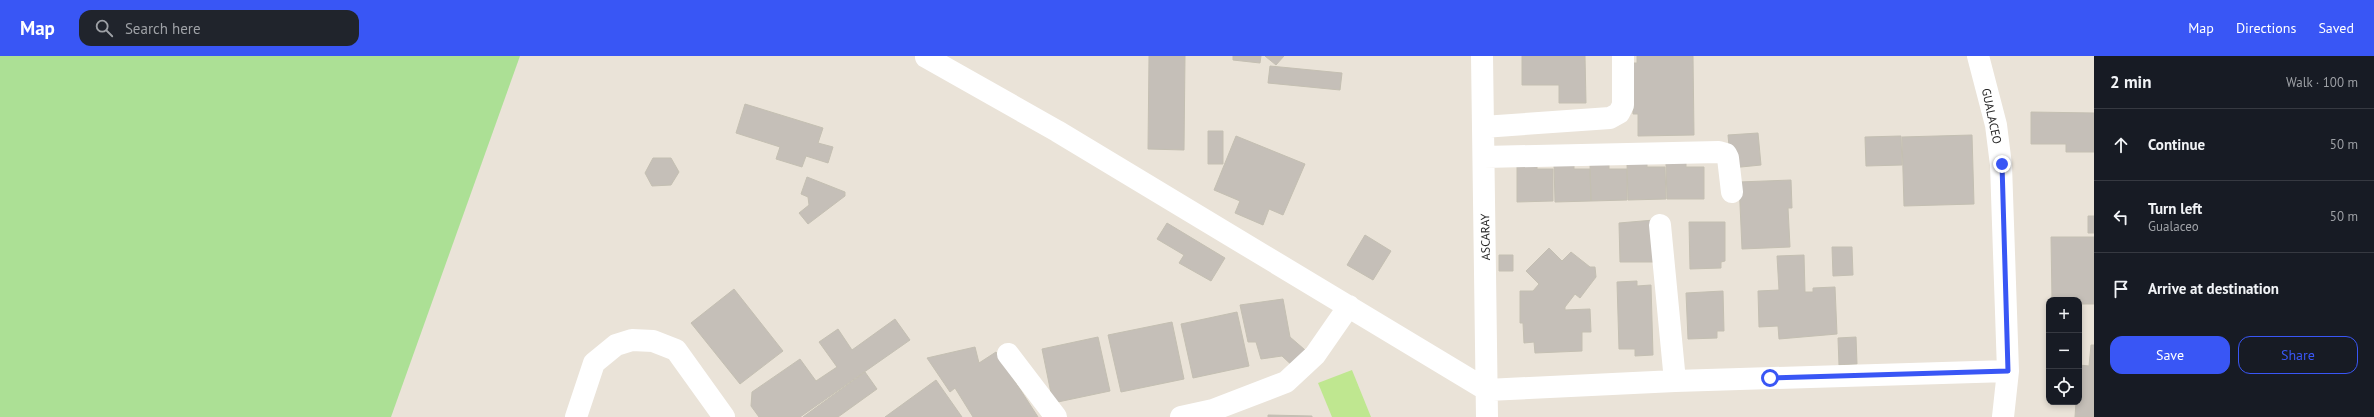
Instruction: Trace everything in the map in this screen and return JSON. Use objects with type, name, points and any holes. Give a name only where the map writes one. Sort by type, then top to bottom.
[{"type":"street","name":"ASCARAY","points":[[1482,56],[1487,417]]},
{"type":"street","points":[[1483,127],[1610,118],[1619,113],[1623,105],[1623,56]]},
{"type":"street","name":"GUALACEO","points":[[1978,56],[1996,125],[2002,164],[2008,371],[2003,417]]},
{"type":"street","points":[[926,57],[1057,131],[1487,390],[1675,381],[2008,371]]},
{"type":"street","points":[[1484,157],[1718,152],[1726,154],[1728,158],[1732,192]]},
{"type":"street","points":[[1660,225],[1675,381]]},
{"type":"street","points":[[1181,417],[1213,410],[1286,382],[1315,355],[1349,306]]},
{"type":"street","points":[[576,417],[594,362],[616,345],[632,340],[653,341],[676,350],[724,417]]},
{"type":"street","points":[[1008,354],[1056,417]]},
{"type":"green space","points":[[0,56],[520,56],[391,417],[0,417]]},
{"type":"green space","points":[[1352,370],[1371,417],[1332,417],[1318,383]]},
{"type":"building","points":[[1149,56],[1185,56],[1184,150],[1148,149]]},
{"type":"building","points":[[1233,56],[1261,56],[1260,63],[1233,60]]},
{"type":"building","points":[[1265,56],[1284,56],[1276,65]]},
{"type":"building","points":[[1522,56],[1585,56],[1586,103],[1559,103],[1559,85],[1522,85]]},
{"type":"building","points":[[1637,56],[1693,56],[1694,135],[1638,136],[1638,114],[1633,114],[1632,63],[1637,63]]},
{"type":"building","points":[[1270,66],[1342,73],[1340,90],[1268,83]]},
{"type":"building","points":[[745,104],[823,128],[818,143],[833,147],[828,163],[806,156],[802,167],[776,159],[780,147],[736,133]]},
{"type":"building","points":[[2031,112],[2094,113],[2094,152],[2066,152],[2066,144],[2031,144]]},
{"type":"building","points":[[1208,131],[1223,131],[1223,164],[1208,164]]},
{"type":"building","points":[[1758,133],[1761,165],[1731,168],[1728,135]]},
{"type":"building","points":[[1972,135],[1974,204],[1904,206],[1902,137]]},
{"type":"building","points":[[1236,136],[1305,164],[1283,215],[1269,209],[1263,225],[1235,213],[1240,201],[1214,190]]},
{"type":"building","points":[[1901,136],[1902,165],[1866,166],[1865,137]]},
{"type":"building","points":[[653,158],[671,158],[679,172],[671,185],[652,186],[645,173]]},
{"type":"building","points":[[1686,162],[1686,167],[1704,167],[1704,199],[1667,199],[1666,163]]},
{"type":"building","points":[[1627,163],[1647,163],[1647,167],[1665,167],[1666,199],[1628,200]]},
{"type":"building","points":[[1590,164],[1609,164],[1609,169],[1627,169],[1627,200],[1591,201]]},
{"type":"building","points":[[1517,165],[1537,165],[1537,169],[1553,169],[1553,201],[1517,202]]},
{"type":"building","points":[[1554,165],[1574,165],[1574,169],[1590,169],[1591,201],[1555,202]]},
{"type":"building","points":[[807,177],[845,192],[845,196],[808,224],[799,213],[809,205],[808,197],[801,194]]},
{"type":"building","points":[[1791,180],[1792,208],[1788,208],[1790,247],[1742,249],[1739,182]]},
{"type":"building","points":[[2088,216],[2094,216],[2094,233],[2088,233]]},
{"type":"building","points":[[1654,220],[1654,262],[1620,262],[1619,223]]},
{"type":"building","points":[[1689,222],[1725,222],[1725,261],[1721,262],[1721,268],[1690,269]]},
{"type":"building","points":[[1167,223],[1225,258],[1211,281],[1179,263],[1184,255],[1157,239]]},
{"type":"building","points":[[1365,235],[1391,251],[1373,280],[1347,265]]},
{"type":"building","points":[[2051,237],[2094,237],[2094,304],[2082,304],[2082,297],[2052,297]]},
{"type":"building","points":[[1832,247],[1852,247],[1853,275],[1833,276]]},
{"type":"building","points":[[1549,248],[1562,261],[1571,252],[1590,267],[1595,267],[1596,277],[1580,298],[1575,294],[1565,307],[1565,310],[1590,309],[1591,332],[1582,332],[1582,351],[1535,353],[1534,342],[1524,343],[1523,323],[1520,323],[1520,291],[1533,291],[1539,284],[1526,271]]},
{"type":"building","points":[[1499,255],[1513,255],[1513,271],[1499,271]]},
{"type":"building","points":[[1804,255],[1805,292],[1813,292],[1813,288],[1835,287],[1837,334],[1779,339],[1778,326],[1759,327],[1758,291],[1779,290],[1777,256]]},
{"type":"building","points":[[1637,281],[1637,286],[1651,285],[1653,355],[1635,356],[1635,349],[1619,349],[1617,282]]},
{"type":"building","points":[[734,289],[783,351],[740,384],[691,323]]},
{"type":"building","points":[[1723,291],[1724,331],[1717,331],[1717,338],[1688,339],[1686,293]]},
{"type":"building","points":[[1283,299],[1290,337],[1312,356],[1296,369],[1282,356],[1261,359],[1256,342],[1248,342],[1240,305]]},
{"type":"building","points":[[1237,312],[1249,366],[1193,378],[1181,324]]},
{"type":"building","points":[[895,319],[910,340],[800,417],[759,417],[751,406],[752,392],[800,359],[816,381],[837,367],[819,342],[838,329],[852,350]]},
{"type":"building","points":[[1172,322],[1184,379],[1121,392],[1108,335]]},
{"type":"building","points":[[1098,337],[1110,391],[1053,403],[1042,349]]},
{"type":"building","points":[[1856,337],[1857,364],[1839,365],[1838,338]]},
{"type":"building","points":[[2091,345],[2094,345],[2094,417],[2075,417],[2076,405],[2082,405],[2082,365],[2089,366]]},
{"type":"building","points":[[975,347],[979,363],[996,352],[1038,417],[973,417],[955,388],[950,392],[927,358]]},
{"type":"building","points":[[865,372],[877,389],[838,417],[803,417]]},
{"type":"building","points":[[936,380],[962,417],[885,417]]},
{"type":"building","points":[[1268,415],[1312,416],[1312,417],[1268,417]]},
{"type":"route","points":[[1770,378],[2008,371],[2002,164]]}]
